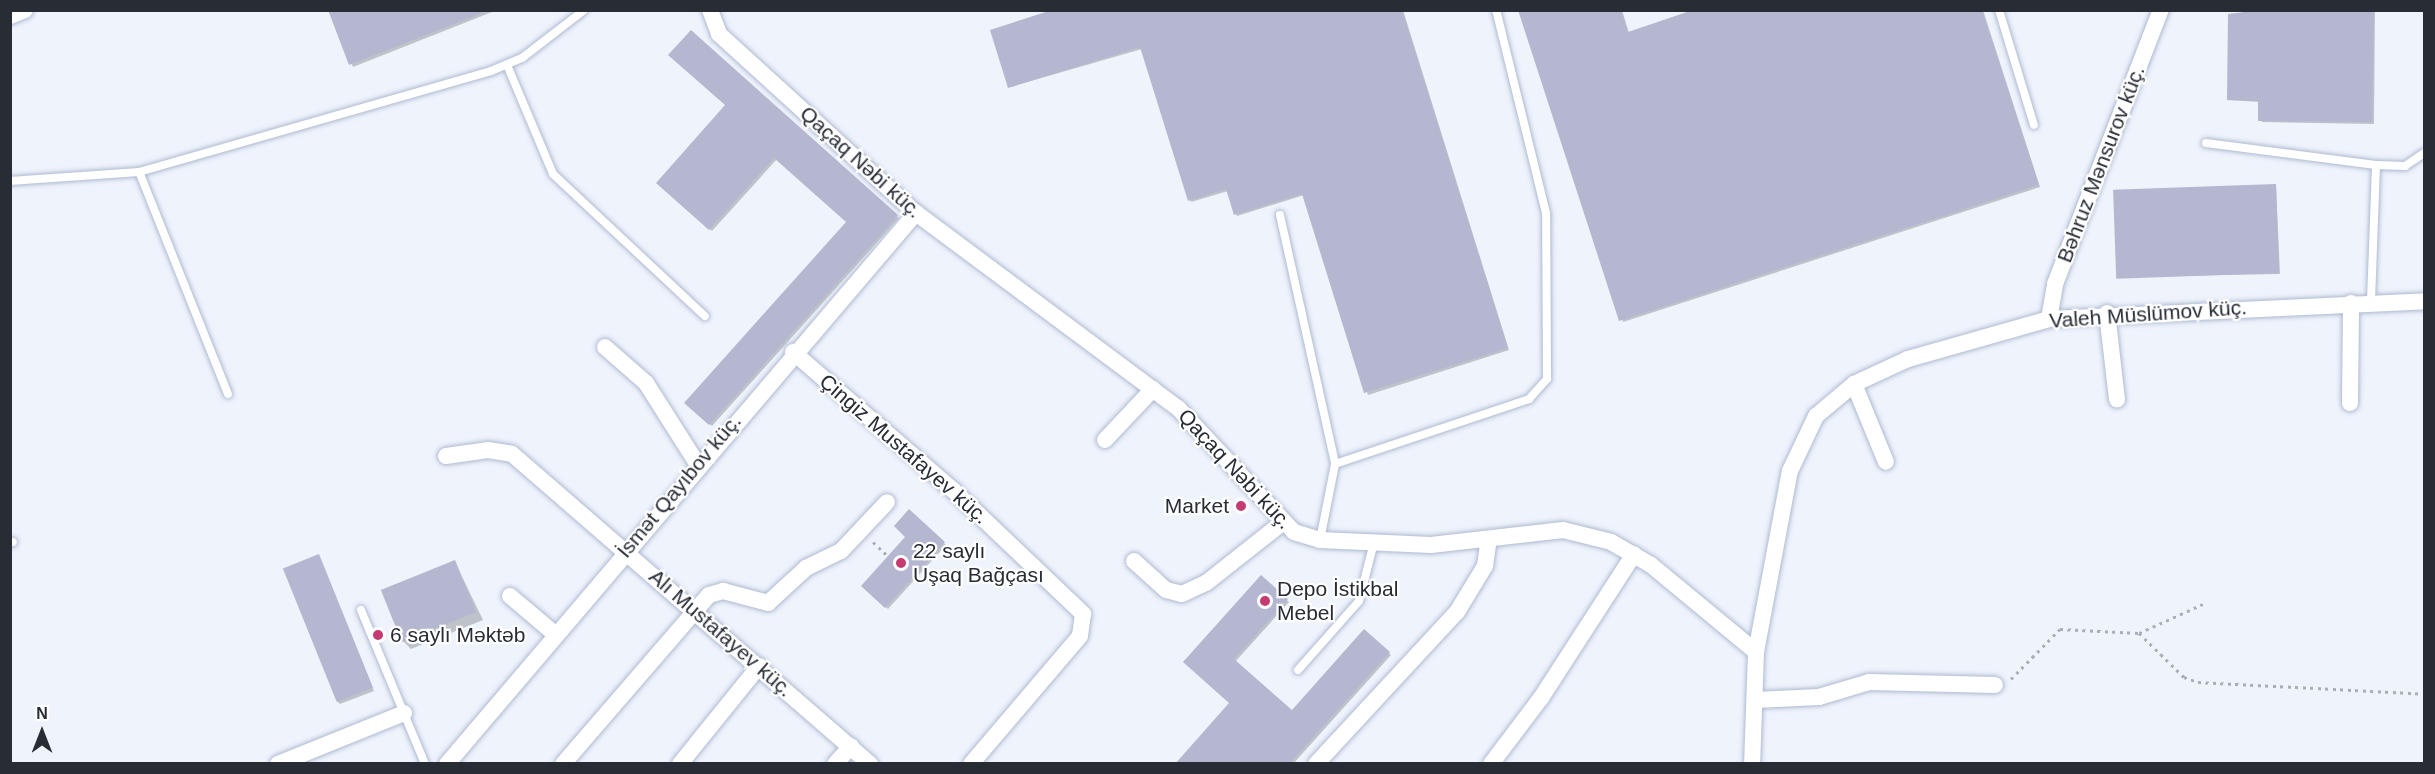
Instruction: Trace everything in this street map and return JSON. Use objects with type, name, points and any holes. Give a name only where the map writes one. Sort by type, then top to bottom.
[{"type":"street","points":[[10,16],[25,10]]},
{"type":"street","name":"Qaçaq Nəbi küç.","points":[[710,10],[719,34],[916,213],[1153,389],[1199,427],[1282,523],[1320,540],[1431,545],[1563,530],[1634,554],[1756,652]]},
{"type":"street","name":"Bəhruz Mənsurov küç.","points":[[2049,319],[2055,284],[2161,10]]},
{"type":"street","name":"İsmət Qayıbov küç.","points":[[447,764],[792,352],[916,213]]},
{"type":"street","name":"Valeh Müslümov küç.","points":[[1756,652],[1790,471],[1816,416],[1854,384],[1908,359],[2049,319],[2107,313],[2424,301]]},
{"type":"street","points":[[2350,403],[2351,303]]},
{"type":"street","points":[[2107,313],[2117,399]]},
{"type":"street","points":[[604,347],[646,383],[698,465]]},
{"type":"street","name":"Çingiz Mustafayev küç.","points":[[792,352],[953,490],[1083,614],[1080,636],[971,764]]},
{"type":"street","points":[[1854,384],[1886,462]]},
{"type":"street","points":[[1105,440],[1153,389]]},
{"type":"street","name":"Alı Mustafayev küç.","points":[[446,456],[488,450],[512,454],[870,764]]},
{"type":"street","points":[[563,764],[694,611],[715,591],[768,603],[806,568],[841,551],[887,502]]},
{"type":"street","points":[[1134,561],[1166,590],[1182,594],[1206,583],[1282,523]]},
{"type":"street","points":[[1316,764],[1457,612],[1485,566],[1489,539]]},
{"type":"street","points":[[1491,764],[1542,698],[1634,554]]},
{"type":"street","points":[[510,596],[555,634]]},
{"type":"street","points":[[1752,764],[1756,652]]},
{"type":"street","points":[[680,764],[759,666]]},
{"type":"street","points":[[1755,700],[1819,697],[1869,682],[1995,685]]},
{"type":"street","points":[[278,764],[404,713]]},
{"type":"street","points":[[835,764],[851,746]]},
{"type":"lane","points":[[10,181],[139,172],[507,65],[584,10]]},
{"type":"lane","points":[[1335,464],[1529,399],[1547,379],[1546,213],[1496,10]]},
{"type":"lane","points":[[1999,10],[2034,125]]},
{"type":"lane","points":[[507,65],[553,174],[705,316]]},
{"type":"lane","points":[[2206,143],[2376,165],[2405,166],[2424,153]]},
{"type":"lane","points":[[2371,302],[2376,165]]},
{"type":"lane","points":[[139,172],[228,394]]},
{"type":"lane","points":[[1281,216],[1335,464],[1320,540]]},
{"type":"lane","points":[[1298,670],[1359,601],[1374,541]]},
{"type":"lane","points":[[361,610],[425,764]]},
{"type":"path","points":[[1995,685],[2023,669],[2060,629],[2139,633],[2203,604]]},
{"type":"path","points":[[2139,633],[2184,677],[2198,682],[2424,694]]},
{"type":"building","points":[[328,10],[487,10],[487,11],[349,65]]},
{"type":"building","points":[[1052,10],[1402,10],[1508,348],[1364,393],[1302,194],[1234,215],[1226,189],[1188,201],[1140,47],[1008,88],[990,30]]},
{"type":"building","points":[[1518,10],[1621,10],[1628,32],[1693,10],[1982,10],[2039,185],[1619,321]]},
{"type":"building","points":[[2260,10],[2374,10],[2372,122],[2258,121],[2258,101],[2227,100],[2228,14]]},
{"type":"building","points":[[691,30],[898,215],[709,425],[684,403],[846,222],[774,158],[709,230],[656,183],[725,105],[668,55]]},
{"type":"building","points":[[2276,184],[2279,273],[2116,279],[2113,190]]},
{"type":"building","points":[[909,509],[945,542],[885,608],[861,586],[905,537],[894,526]]},
{"type":"building","points":[[319,554],[373,688],[337,702],[283,569]]},
{"type":"building","points":[[455,560],[476,612],[402,642],[381,590]]},
{"type":"building","points":[[1261,575],[1288,599],[1234,659],[1292,710],[1364,629],[1390,652],[1289,764],[1175,764],[1229,703],[1183,662]]},
{"type":"place","name":"Market","points":[[1241,506]]},
{"type":"place","name":"22 saylı Uşaq Bağçası","points":[[901,563]]},
{"type":"place","name":"Depo İstikbal Mebel","points":[[1265,601]]},
{"type":"place","name":"6 saylı Məktəb","points":[[378,635]]}]
